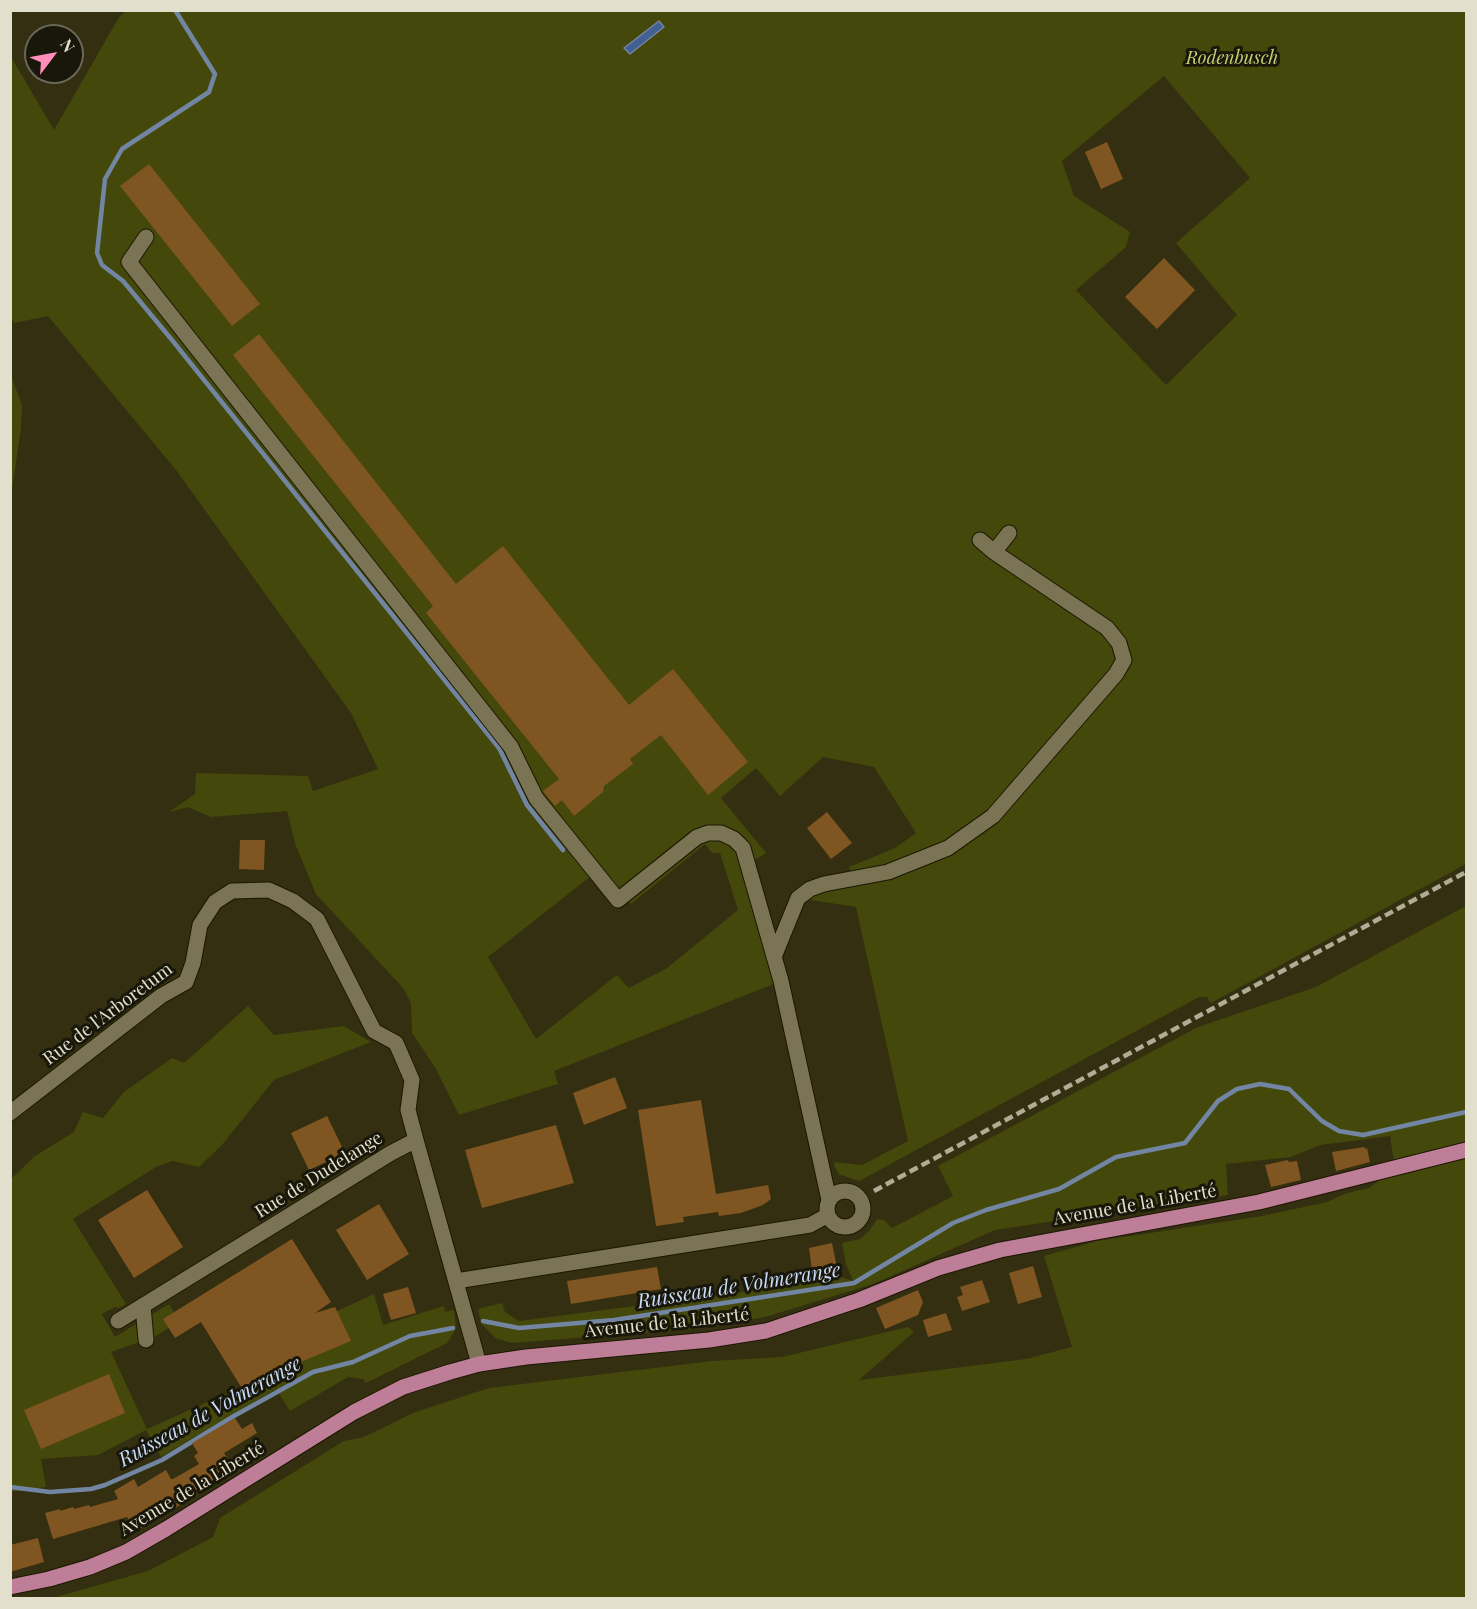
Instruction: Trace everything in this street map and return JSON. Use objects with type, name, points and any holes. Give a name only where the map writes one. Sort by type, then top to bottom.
[{"type":"main road","name":"Avenue de la Liberté","points":[[10,1587],[90,1567],[126,1552],[354,1412],[403,1387],[479,1364],[526,1357],[709,1340],[766,1331],[859,1300],[938,1268],[1000,1250],[1065,1236],[1259,1202],[1467,1150]]},
{"type":"street","points":[[146,237],[129,262],[511,747],[536,798],[618,900],[697,837],[708,833],[721,833],[734,839],[743,848],[774,957],[828,1208],[810,1226],[582,1255],[456,1281]]},
{"type":"street","points":[[994,552],[1009,533]]},
{"type":"street","points":[[774,957],[798,898],[810,889],[824,884],[888,872],[948,848],[993,816],[1116,674],[1124,660],[1119,643],[1107,628],[994,552],[980,540]]},
{"type":"street","name":"Rue de l'Arboretum","points":[[10,1113],[161,996],[186,982],[193,963],[200,925],[215,902],[232,891],[269,890],[293,901],[317,919],[374,1031],[396,1043],[412,1080],[408,1110],[416,1140]]},
{"type":"street","points":[[416,1140],[479,1364]]},
{"type":"street","name":"Rue de Dudelange","points":[[118,1321],[391,1153],[416,1140]]},
{"type":"street","points":[[143,1306],[146,1340]]},
{"type":"green space","name":"Rodenbusch","points":[[125,11],[1466,11],[1466,864],[1211,1003],[1207,997],[1199,997],[859,1181],[839,1174],[834,1162],[862,1165],[908,1141],[856,907],[798,898],[853,879],[849,867],[895,848],[916,833],[874,767],[823,757],[780,796],[756,768],[721,798],[766,853],[748,864],[781,981],[554,1071],[558,1084],[459,1115],[435,1067],[412,1033],[411,1004],[404,989],[316,894],[296,846],[287,811],[211,817],[188,807],[169,812],[195,794],[196,773],[308,776],[313,791],[378,769],[351,713],[176,470],[48,316],[14,323],[11,317],[10,55],[24,79],[24,84],[27,84],[54,130],[81,84],[84,84],[84,78]],"holes":[[[1164,76],[1250,178],[1176,243],[1237,315],[1166,385],[1076,290],[1126,247],[1130,232],[1074,196],[1062,161]],[[705,844],[712,853],[720,853],[738,910],[667,968],[629,988],[617,975],[536,1039],[488,957],[595,873],[631,904]]]},
{"type":"green space","points":[[11,376],[22,405],[11,497]]},
{"type":"green space","points":[[1466,906],[1466,1598],[56,1598],[148,1571],[213,1537],[220,1518],[344,1441],[364,1437],[413,1413],[489,1388],[712,1361],[782,1357],[908,1327],[914,1332],[859,1380],[1026,1359],[1072,1347],[1044,1256],[1097,1241],[1262,1216],[1327,1202],[1347,1193],[1369,1188],[1395,1169],[1390,1136],[1320,1145],[1291,1157],[1226,1164],[1228,1195],[995,1230],[873,1284],[765,1317],[704,1328],[512,1343],[495,1338],[481,1323],[478,1309],[502,1303],[505,1312],[519,1321],[766,1289],[834,1275],[853,1281],[846,1264],[842,1243],[860,1239],[877,1219],[884,1220],[892,1228],[953,1196],[938,1166],[1198,1027],[1316,987]]},
{"type":"green space","points":[[248,1006],[274,1035],[344,1026],[371,1042],[274,1080],[222,1145],[199,1167],[173,1161],[156,1167],[73,1219],[126,1304],[102,1314],[115,1337],[169,1304],[174,1312],[169,1328],[154,1337],[111,1352],[147,1429],[241,1387],[337,1311],[374,1294],[383,1325],[444,1306],[445,1312],[454,1310],[456,1329],[447,1343],[366,1383],[363,1379],[348,1377],[290,1411],[276,1389],[161,1457],[146,1430],[98,1455],[41,1459],[46,1487],[11,1492],[11,1179],[35,1156],[74,1132],[83,1112],[103,1118],[124,1092],[172,1058],[184,1063]]},
{"type":"water","points":[[659,21],[664,27],[630,54],[624,48]]},
{"type":"building","points":[[1107,142],[1123,179],[1101,189],[1085,152]]},
{"type":"building","points":[[149,164],[260,304],[232,326],[120,186]]},
{"type":"building","points":[[1164,258],[1195,290],[1157,329],[1125,297]]},
{"type":"building","points":[[259,334],[456,584],[503,546],[629,705],[673,669],[748,762],[708,795],[661,735],[630,759],[633,764],[604,786],[603,792],[574,816],[562,800],[555,806],[543,791],[559,779],[426,613],[433,606],[233,355]]},
{"type":"building","points":[[827,812],[852,843],[831,859],[807,828]]},
{"type":"building","points":[[240,840],[265,840],[264,870],[239,869]]},
{"type":"building","points":[[615,1077],[627,1108],[584,1125],[573,1093]]},
{"type":"building","points":[[701,1100],[716,1194],[768,1185],[771,1199],[763,1205],[741,1213],[719,1216],[718,1212],[683,1217],[684,1222],[656,1226],[638,1110]]},
{"type":"building","points":[[327,1116],[345,1153],[309,1170],[291,1133]]},
{"type":"building","points":[[556,1125],[574,1183],[482,1208],[465,1150]]},
{"type":"building","points":[[1367,1148],[1370,1162],[1336,1171],[1332,1152]]},
{"type":"building","points":[[1288,1160],[1289,1162],[1297,1161],[1301,1180],[1271,1187],[1265,1165]]},
{"type":"building","points":[[147,1190],[183,1247],[134,1278],[98,1220]]},
{"type":"building","points":[[379,1204],[409,1254],[367,1280],[336,1230]]},
{"type":"building","points":[[292,1239],[331,1302],[315,1313],[335,1307],[351,1341],[241,1387],[201,1322],[175,1338],[163,1319]]},
{"type":"building","points":[[832,1243],[838,1273],[813,1277],[809,1248]]},
{"type":"building","points":[[1033,1266],[1042,1297],[1018,1304],[1009,1273]]},
{"type":"building","points":[[657,1267],[661,1289],[571,1304],[567,1281]]},
{"type":"building","points":[[982,1280],[990,1302],[962,1311],[957,1297],[963,1295],[960,1287]]},
{"type":"building","points":[[408,1287],[416,1313],[391,1320],[383,1294]]},
{"type":"building","points":[[918,1290],[923,1302],[918,1315],[885,1329],[876,1308]]},
{"type":"building","points":[[946,1313],[952,1330],[928,1337],[923,1320]]},
{"type":"building","points":[[109,1374],[125,1413],[41,1449],[24,1410]]},
{"type":"building","points":[[235,1418],[242,1429],[252,1423],[257,1433],[224,1453],[235,1470],[134,1532],[127,1517],[53,1539],[45,1513],[73,1507],[74,1509],[89,1505],[90,1507],[118,1499],[114,1491],[134,1479],[138,1487],[166,1470],[173,1479],[199,1464],[194,1456],[198,1453],[192,1443]]},
{"type":"building","points":[[38,1538],[44,1562],[10,1572],[10,1545]]},
{"type":"waterway","points":[[175,10],[215,74],[209,92],[122,149],[105,179],[97,253],[102,265],[123,281],[172,340],[499,748],[527,805],[563,850]]},
{"type":"waterway","name":"Ruisseau de Volmerange","points":[[483,1321],[519,1328],[614,1320],[854,1283],[953,1223],[986,1210],[1059,1189],[1116,1157],[1185,1143],[1218,1101],[1237,1089],[1260,1084],[1289,1089],[1322,1121],[1339,1131],[1363,1135],[1466,1112]]},
{"type":"waterway","name":"Ruisseau de Volmerange","points":[[10,1487],[50,1492],[91,1489],[105,1485],[162,1460],[313,1372],[353,1362],[410,1336],[453,1328]]},
{"type":"railway","points":[[874,1191],[1466,872]]}]
